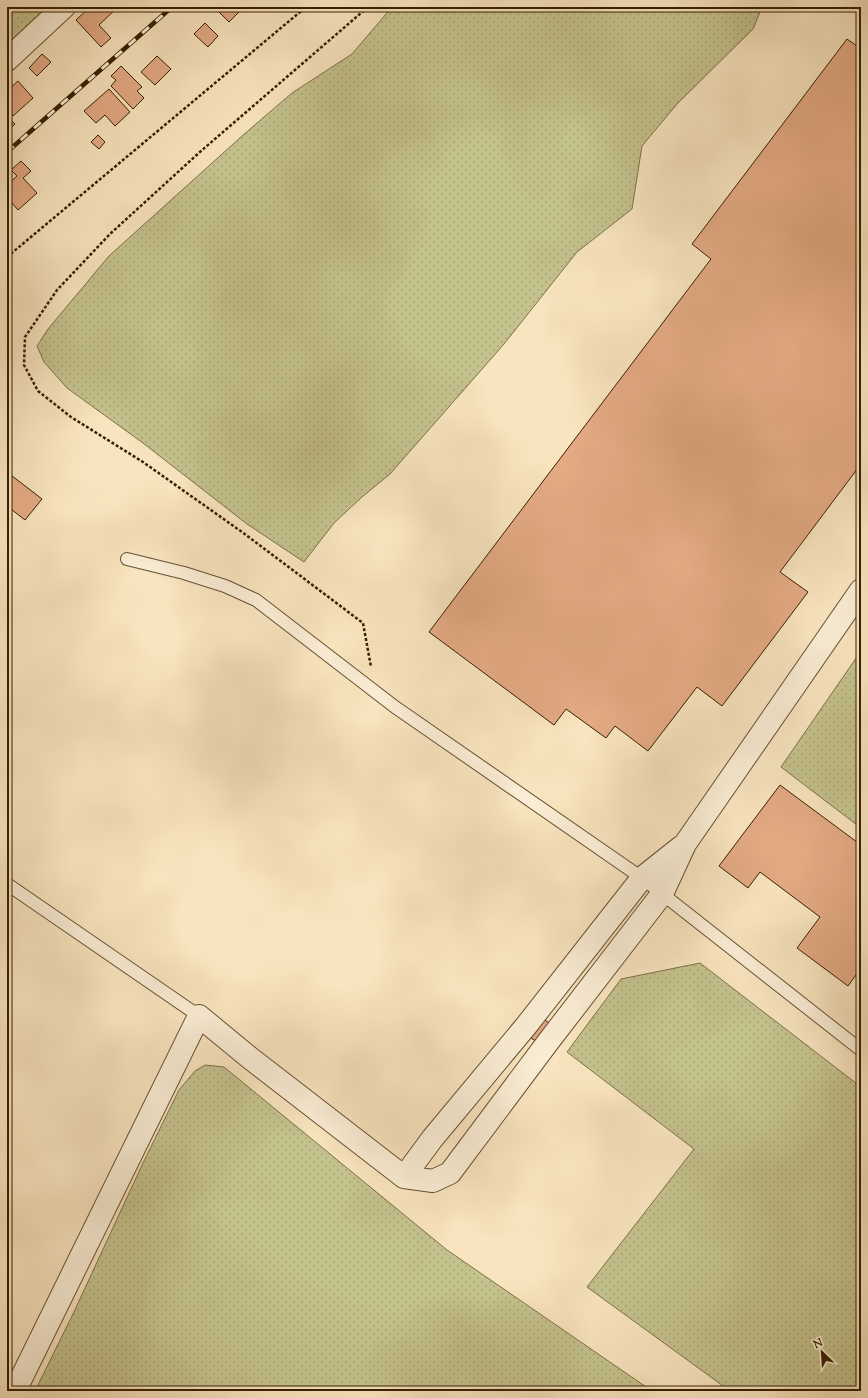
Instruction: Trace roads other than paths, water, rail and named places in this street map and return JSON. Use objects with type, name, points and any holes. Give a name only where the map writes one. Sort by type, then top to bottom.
[{"type":"street","points":[[7,60],[64,7]]},
{"type":"street","points":[[15,1391],[199,1016],[250,1058],[404,1176],[433,1181],[450,1173],[552,1036],[662,894],[686,844],[861,590]]},
{"type":"street","points":[[404,1176],[432,1139],[531,1020],[642,878],[686,844]]},
{"type":"lane","points":[[127,559],[184,573],[225,586],[256,600],[395,707],[642,878],[861,1050]]},
{"type":"lane","points":[[7,884],[199,1016]]},
{"type":"railway","points":[[7,152],[172,7]]}]
